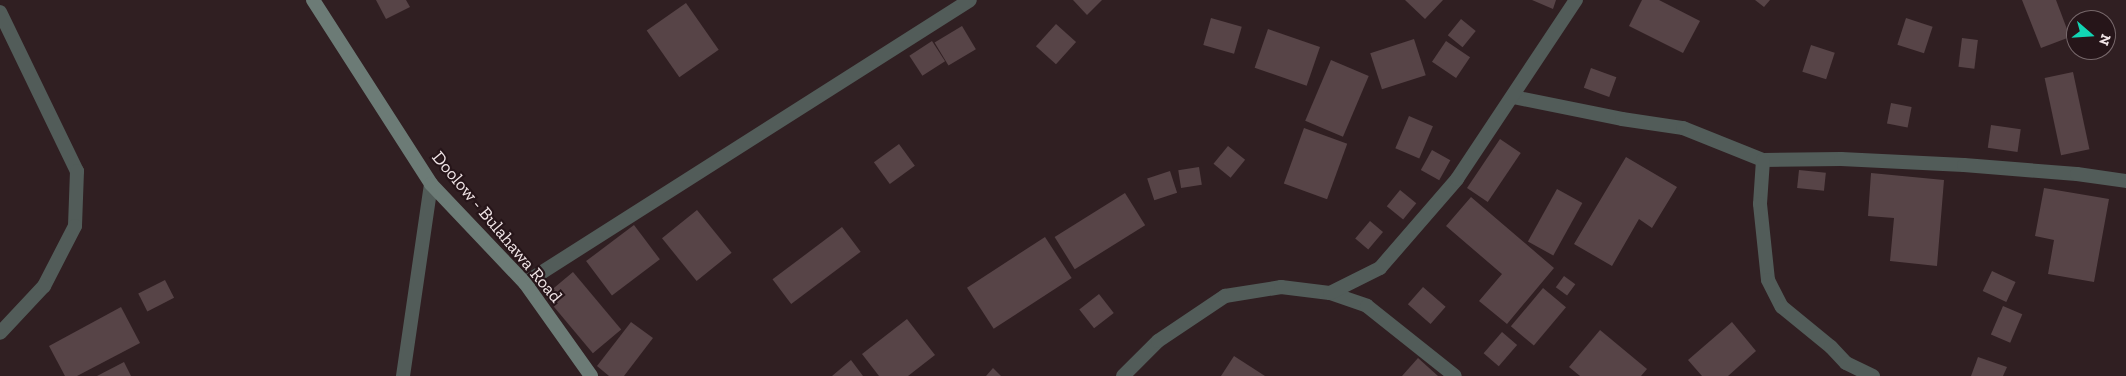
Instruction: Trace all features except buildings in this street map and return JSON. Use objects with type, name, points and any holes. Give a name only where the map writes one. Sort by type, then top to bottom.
[{"type":"main road","name":"Doolow - Bulahawa Road","points":[[313,0],[431,184],[525,283],[592,376]]},
{"type":"street","points":[[525,283],[970,0]]},
{"type":"street","points":[[1330,293],[1380,268],[1457,179],[1576,0]]},
{"type":"street","points":[[0,12],[77,171],[75,226],[44,286],[0,333]]},
{"type":"street","points":[[1513,97],[1622,119],[1684,128],[1763,160],[1841,159],[1964,165],[2077,174],[2126,181]]},
{"type":"street","points":[[1763,160],[1760,204],[1768,280],[1782,306],[1846,363],[1873,376]]},
{"type":"street","points":[[403,376],[431,184]]},
{"type":"street","points":[[1123,376],[1158,341],[1225,296],[1281,287],[1330,293],[1366,306],[1455,376]]}]
